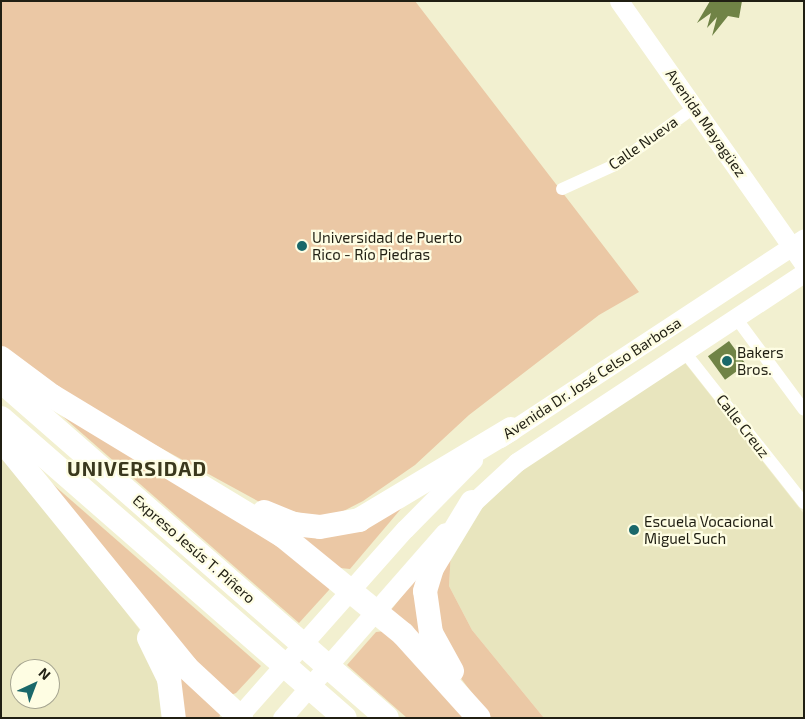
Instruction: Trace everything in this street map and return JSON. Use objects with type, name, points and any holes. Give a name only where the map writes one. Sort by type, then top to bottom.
[{"type":"highway","points":[[1,358],[52,396],[218,494],[283,536],[375,611],[426,658],[479,718]]},
{"type":"highway","name":"Expreso Jesús T. Piñero","points":[[1,381],[387,718]]},
{"type":"highway","name":"Expreso Jesús T. Piñero","points":[[1,418],[345,718]]},
{"type":"highway","points":[[218,494],[293,524],[320,527],[348,523],[511,428]]},
{"type":"highway","points":[[1,439],[56,502],[127,597],[186,667],[239,717]]},
{"type":"highway","points":[[472,502],[432,568],[425,604],[439,650],[484,718]]},
{"type":"highway","points":[[127,597],[169,679],[174,718]]},
{"type":"main road","name":"Avenida Mayagüez","points":[[619,1],[695,107],[798,242],[804,264]]},
{"type":"main road","name":"Avenida Dr. José Celso Barbosa","points":[[239,717],[350,590],[450,481],[511,428],[798,242]]},
{"type":"main road","name":"Avenida Dr. José Celso Barbosa","points":[[283,716],[472,502],[517,462],[683,350],[804,274]]},
{"type":"street","name":"Calle Nueva","points":[[562,189],[615,165],[695,107]]},
{"type":"street","points":[[736,318],[804,410]]},
{"type":"street","name":"Calle Creuz","points":[[683,350],[804,503]]},
{"type":"shaded area","name":"Universidad de Puerto Rico - Río Piedras","points":[[1,1],[415,1],[639,292],[599,315],[469,415],[415,465],[363,501],[328,519],[265,505],[40,382],[1,348]]},
{"type":"shaded area","name":"Escuela Vocacional Miguel Such","points":[[681,358],[804,514],[804,718],[544,718],[472,630],[449,586],[451,552],[476,510],[514,474]]},
{"type":"shaded area","points":[[53,408],[237,516],[331,586],[329,590],[299,623]]},
{"type":"shaded area","points":[[1,450],[139,629],[156,664],[167,718],[1,718]]},
{"type":"shaded area","points":[[48,480],[261,666],[236,693],[231,695],[194,660]]},
{"type":"shaded area","points":[[411,497],[350,569],[340,568],[293,532]]},
{"type":"shaded area","points":[[451,552],[449,586],[472,630],[544,718],[491,718],[447,660],[433,631],[440,562]]},
{"type":"shaded area","points":[[422,571],[429,645],[391,610]]},
{"type":"shaded area","points":[[385,631],[466,718],[407,718],[347,665],[376,632]]},
{"type":"shaded area","points":[[175,672],[221,712],[219,718],[179,718]]},
{"type":"building","points":[[710,1],[742,1],[739,18],[728,16],[712,36],[717,17],[707,28],[711,13],[697,23]]},
{"type":"building","name":"Bakers Bros.","points":[[729,341],[746,364],[725,380],[708,356]]},
{"type":"place","name":"Universidad de Puerto Rico - Río Piedras","points":[[302,246]]},
{"type":"place","name":"Bakers Bros.","points":[[727,361]]},
{"type":"place","name":"Escuela Vocacional Miguel Such","points":[[634,530]]},
{"type":"district","name":"UNIVERSIDAD","points":[[137,468]]}]
